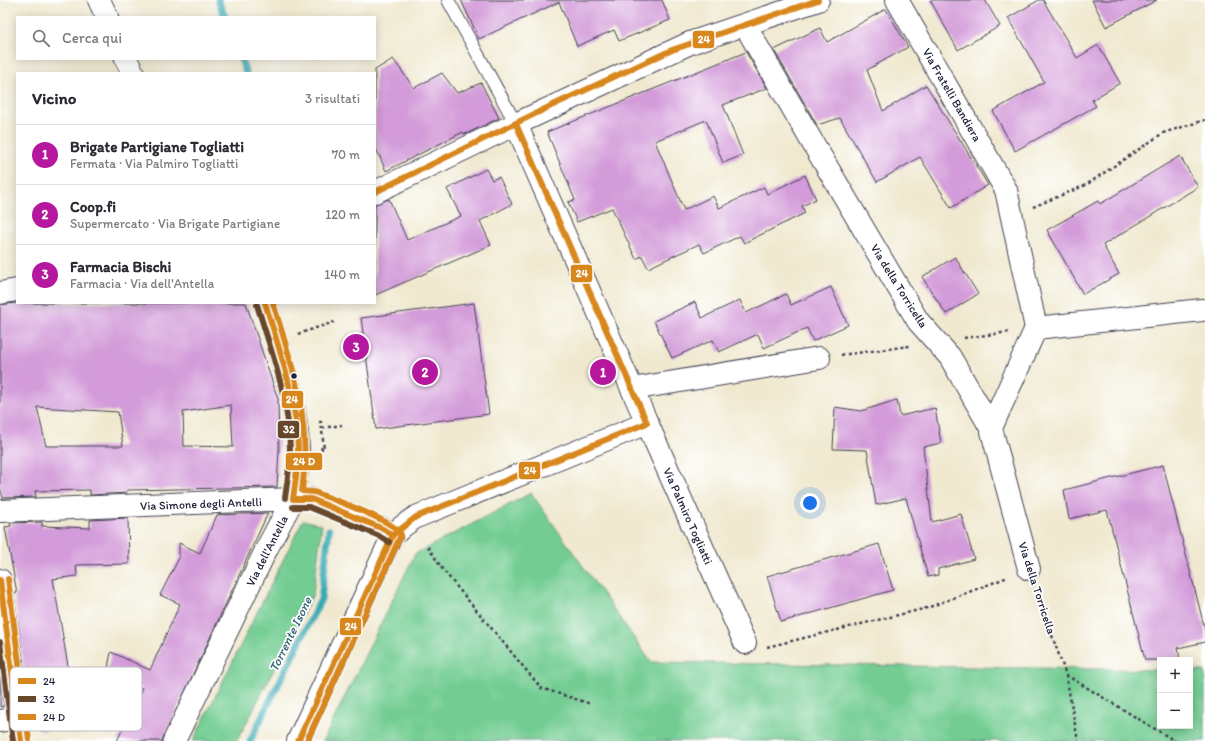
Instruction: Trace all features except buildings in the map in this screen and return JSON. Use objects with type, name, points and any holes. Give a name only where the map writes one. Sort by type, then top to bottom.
[{"type":"street","points":[[99,0],[107,16]]},
{"type":"street","points":[[376,192],[678,48],[818,0]]},
{"type":"street","name":"Via Fratelli Bandiera","points":[[897,0],[1006,190],[1036,328]]},
{"type":"street","name":"Via della Torricella","points":[[746,25],[811,140],[918,321],[950,358],[991,428],[1029,569]]},
{"type":"street","points":[[126,60],[132,72]]},
{"type":"street","name":"Via Palmiro Togliatti","points":[[516,124],[745,642]]},
{"type":"street","points":[[0,293],[16,290]]},
{"type":"street","name":"Via dell'Antella","points":[[174,741],[267,548],[293,499],[299,448],[287,375],[265,304]]},
{"type":"street","points":[[991,428],[1036,328],[1202,310]]},
{"type":"street","points":[[632,389],[819,358]]},
{"type":"street","points":[[298,741],[393,535],[416,517],[647,423]]},
{"type":"street","name":"Via Simone degli Antelli","points":[[0,511],[311,499],[381,528],[393,535]]},
{"type":"street","points":[[0,580],[9,720]]},
{"type":"street","points":[[15,731],[21,741]]},
{"type":"lane","points":[[448,0],[516,124]]},
{"type":"path","points":[[1012,216],[1086,185],[1163,133],[1205,120]]},
{"type":"path","points":[[276,341],[334,322]]},
{"type":"path","points":[[819,358],[1036,328]]},
{"type":"path","points":[[321,422],[324,448]]},
{"type":"path","points":[[322,428],[342,425]]},
{"type":"path","points":[[428,547],[443,570],[541,688],[591,704]]},
{"type":"path","points":[[745,642],[762,648],[927,608],[1029,569]]},
{"type":"path","name":"Via della Torricella","points":[[1029,569],[1066,675],[1078,741]]},
{"type":"path","points":[[1066,675],[1175,741]]},
{"type":"green space","points":[[531,493],[651,662],[1157,670],[1157,729],[1193,729],[1193,671],[1205,671],[1205,741],[323,741],[415,554]]},
{"type":"green space","points":[[303,520],[322,525],[313,594],[237,741],[193,741]]},
{"type":"waterway","name":"Torrente Isone","points":[[218,0],[225,16]]},
{"type":"waterway","name":"Torrente Isone","points":[[241,60],[246,72]]},
{"type":"waterway","name":"Torrente Isone","points":[[250,741],[321,599],[329,530]]},
{"type":"transit line","name":"24","points":[[376,192],[551,106],[672,50],[818,0]]},
{"type":"transit line","name":"24","points":[[516,124],[647,423]]},
{"type":"transit line","name":"24","points":[[265,304],[287,377],[295,415],[298,453],[293,499]]},
{"type":"transit line","points":[[273,304],[294,373],[299,396],[304,442],[302,491],[314,492],[376,517],[397,530],[401,535],[307,741]]},
{"type":"transit line","name":"32","points":[[257,305],[274,359],[284,396],[287,415],[290,458],[285,498]]},
{"type":"transit line","name":"24","points":[[298,741],[393,535],[416,517],[647,423]]},
{"type":"transit line","name":"24","points":[[293,499],[311,499],[381,528],[393,535]]},
{"type":"transit line","name":"32","points":[[293,507],[309,507],[377,535],[389,542]]},
{"type":"transit line","name":"32","points":[[307,741],[400,538]]},
{"type":"transit line","points":[[8,579],[19,667]]},
{"type":"transit line","name":"24","points":[[0,580],[11,667]]},
{"type":"transit line","name":"32","points":[[0,642],[10,718]]},
{"type":"transit line","name":"32","points":[[12,731],[13,741]]},
{"type":"transit line","name":"24","points":[[20,731],[21,741]]},
{"type":"transit line","points":[[28,731],[29,740]]},
{"type":"place","name":"Farmacia Bischi","points":[[356,347]]},
{"type":"place","name":"Coop.fi","points":[[425,372]]},
{"type":"place","name":"Brigate Partigiane Togliatti","points":[[603,372]]}]
